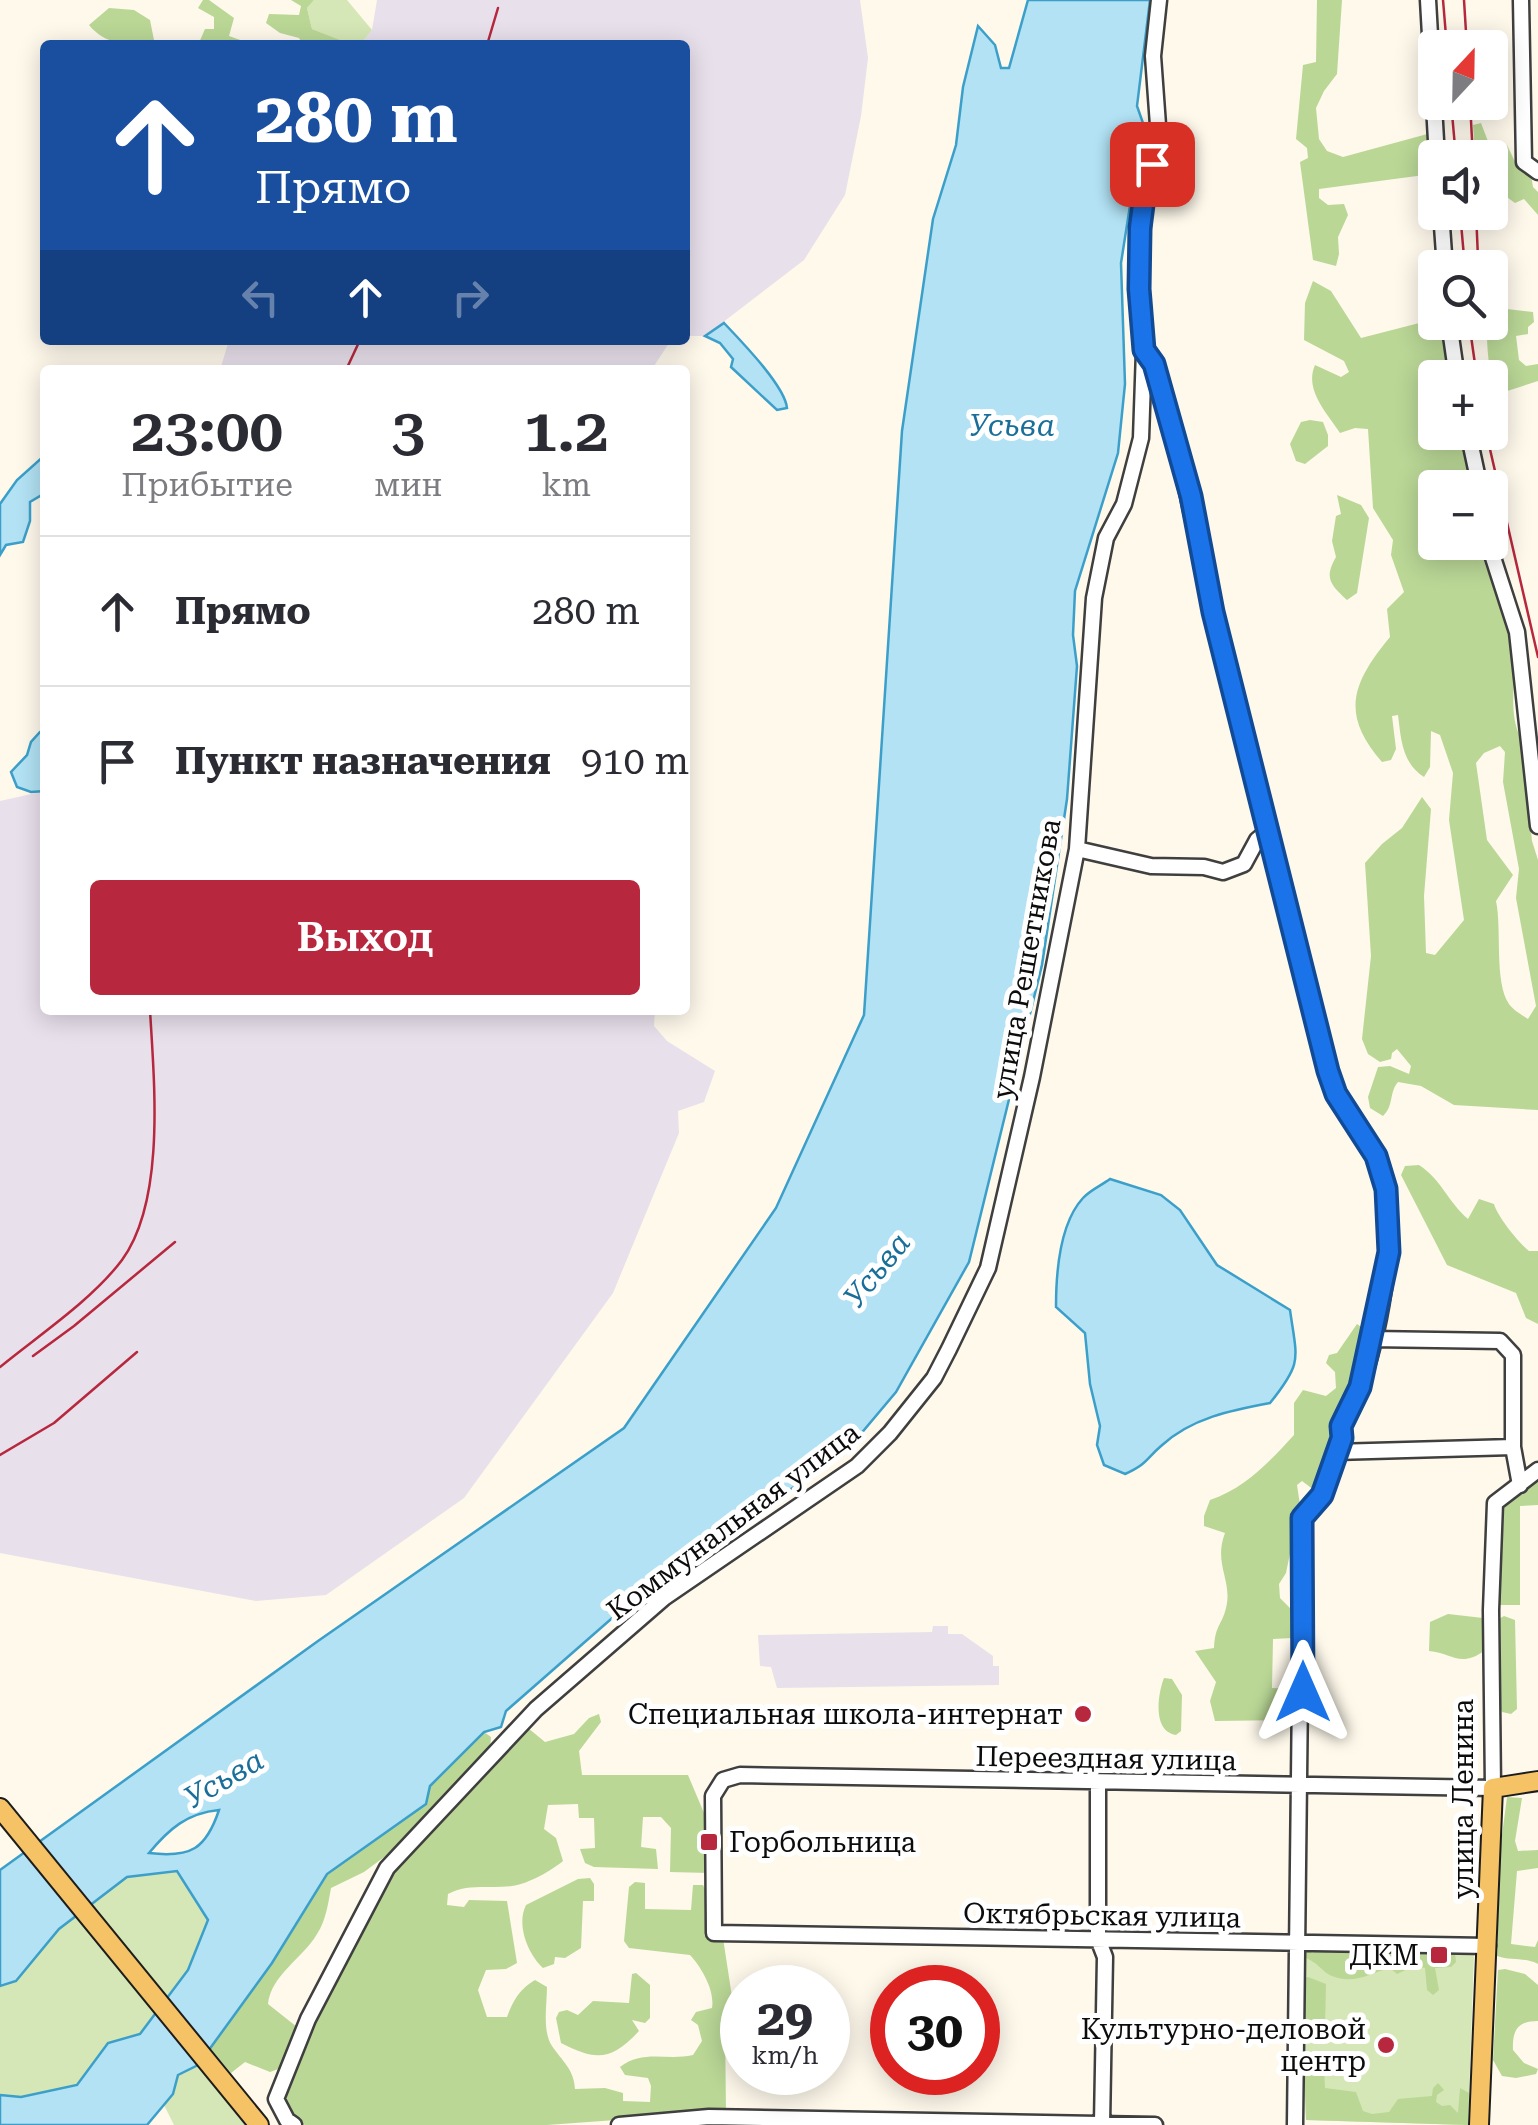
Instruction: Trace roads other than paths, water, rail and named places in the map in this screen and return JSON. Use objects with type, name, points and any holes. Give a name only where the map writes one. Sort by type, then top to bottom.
[{"type":"main road","points":[[1494,1788],[1538,1781]]},
{"type":"main road","name":"улица Ленина","points":[[1479,2125],[1494,1788]]},
{"type":"main road","points":[[2,1811],[259,2125]]},
{"type":"street","points":[[1159,0],[1154,56],[1159,139],[1145,189],[1140,228],[1144,350],[1154,364],[1191,496],[1213,612],[1328,1071],[1336,1094],[1376,1156],[1386,1189],[1389,1252],[1360,1387],[1341,1426],[1342,1438],[1322,1495],[1302,1518],[1302,1786],[1295,2125]]},
{"type":"street","points":[[1428,0],[1436,140]]},
{"type":"street","points":[[1521,0],[1524,162],[1538,172]]},
{"type":"street","name":"улица Решетникова","points":[[890,1434],[934,1378],[988,1268],[1032,1077],[1077,849],[1094,598],[1106,538],[1124,504],[1141,438],[1144,350]]},
{"type":"street","points":[[1494,560],[1518,632],[1538,826]]},
{"type":"street","points":[[1077,849],[1151,866],[1222,872],[1244,864],[1262,833],[1269,830]]},
{"type":"street","points":[[1372,1339],[1500,1340],[1507,1345],[1513,1355],[1513,1447],[1520,1485]]},
{"type":"street","name":"Коммунальная улица","points":[[294,2125],[286,2120],[276,2099],[308,2019],[387,1868],[536,1709],[664,1598],[857,1466],[890,1434]]},
{"type":"street","points":[[1335,1452],[1513,1447]]},
{"type":"street","name":"улица Ленина","points":[[1494,1788],[1490,1610],[1495,1503],[1538,1470]]},
{"type":"street","name":"Переездная улица","points":[[714,1933],[713,1796],[720,1783],[740,1775],[1494,1788]]},
{"type":"street","points":[[1098,1783],[1098,1940],[1105,1957],[1102,2124]]},
{"type":"street","name":"Октябрьская улица","points":[[714,1933],[1488,1946]]},
{"type":"street","points":[[618,2125],[710,2118],[1155,2125]]},
{"type":"water","name":"Усьва","points":[[1028,0],[1150,0],[1137,106],[1143,123],[1121,263],[1125,384],[1118,453],[1075,591],[1073,635],[1077,666],[1067,799],[1042,965],[969,1262],[896,1392],[843,1455],[667,1570],[506,1711],[501,1727],[484,1732],[430,1786],[426,1804],[327,1874],[272,1963],[198,2065],[178,2075],[173,2094],[147,2125],[0,2125],[0,2095],[21,2097],[77,2085],[108,2043],[140,2034],[188,1970],[208,1920],[177,1871],[127,1877],[59,1929],[16,1981],[0,1986],[0,1870],[318,1641],[624,1428],[776,1208],[864,1015],[902,431],[933,219],[956,145],[963,87],[978,26],[995,45],[1001,68],[1009,68]],"holes":[[[219,1810],[208,1834],[195,1848],[176,1854],[149,1853],[188,1819]]]},
{"type":"water","points":[[724,323],[771,376],[787,408],[777,410],[731,367],[733,359],[720,343],[705,336]]},
{"type":"water","points":[[40,459],[40,496],[30,502],[30,521],[23,542],[6,545],[0,555],[0,504],[17,480]]},
{"type":"water","points":[[40,732],[40,791],[17,787],[11,772],[27,755]]},
{"type":"water","points":[[1110,1179],[1161,1195],[1180,1210],[1217,1265],[1290,1310],[1295,1351],[1293,1369],[1270,1403],[1227,1412],[1185,1428],[1125,1474],[1104,1465],[1097,1445],[1100,1426],[1090,1384],[1085,1333],[1056,1307],[1058,1265],[1069,1221],[1083,1198]]},
{"type":"railway","points":[[1443,0],[1446,30]]},
{"type":"railway","points":[[1464,0],[1466,30]]},
{"type":"railway","points":[[488,40],[498,8]]},
{"type":"railway","points":[[1453,120],[1454,140]]},
{"type":"railway","points":[[1471,120],[1472,140]]},
{"type":"railway","points":[[1462,230],[1463,250]]},
{"type":"railway","points":[[1477,230],[1478,250]]},
{"type":"railway","points":[[1472,340],[1474,360]]},
{"type":"railway","points":[[348,365],[358,345]]},
{"type":"railway","points":[[1490,450],[1538,657]]},
{"type":"railway","points":[[0,1367],[96,1289],[122,1260],[136,1235],[146,1206],[154,1139],[150,1015]]},
{"type":"railway","points":[[33,1356],[175,1242]]},
{"type":"railway","points":[[0,1455],[54,1423],[137,1352]]},
{"type":"place","name":"Специальная школа-интернат","points":[[1083,1714]]},
{"type":"place","name":"Горбольница","points":[[709,1842]]},
{"type":"place","name":"ДКМ","points":[[1439,1955]]},
{"type":"place","name":"Культурно-деловой центр","points":[[1386,2045]]}]
